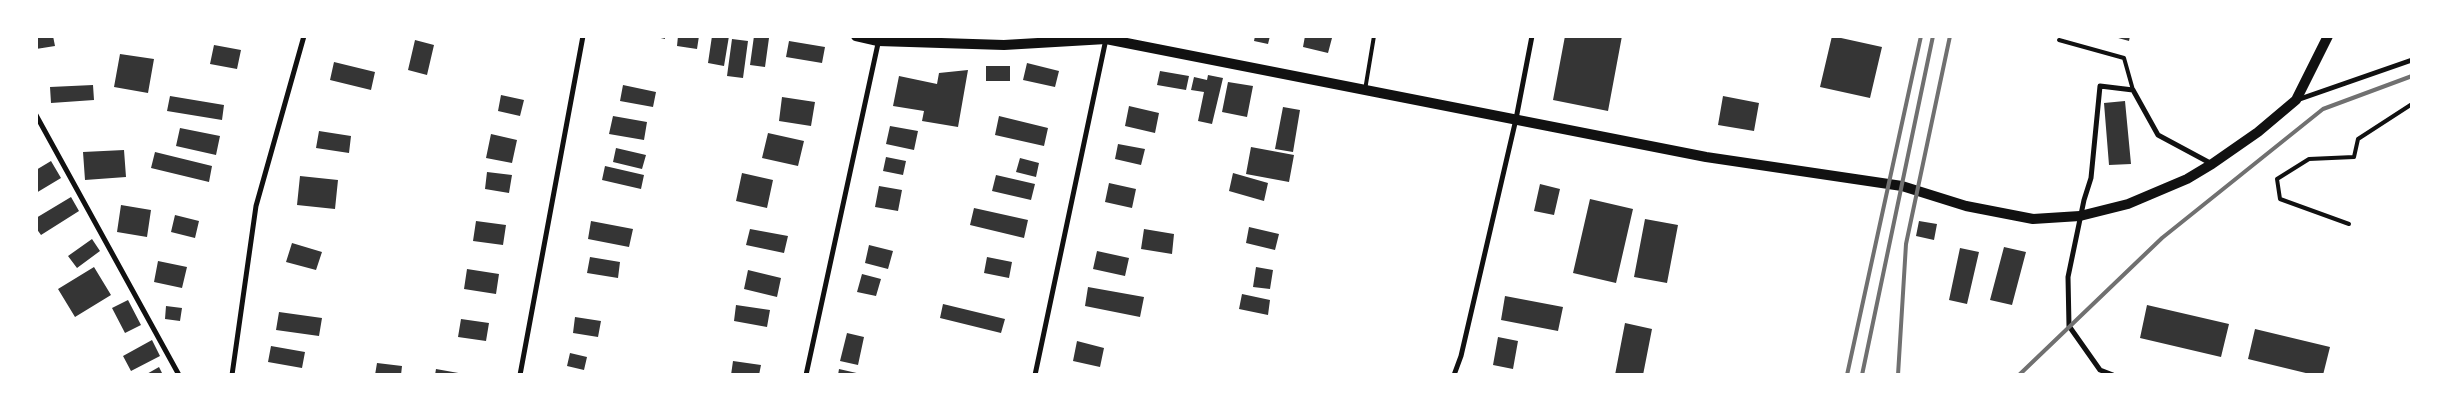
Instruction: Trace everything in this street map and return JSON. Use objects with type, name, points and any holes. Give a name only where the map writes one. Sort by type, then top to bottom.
[{"type":"main road","points":[[856,36],[879,39],[1004,45],[1107,38],[1706,157],[1888,184],[2010,216],[2033,219],[2080,216],[2128,204],[2187,179],[2212,164],[2258,132],[2296,100],[2328,36]]},
{"type":"street","points":[[232,375],[256,206],[304,36]]},
{"type":"street","points":[[520,375],[583,36]]},
{"type":"street","points":[[1454,375],[1461,356],[1516,119],[1532,36]]},
{"type":"street","points":[[1036,375],[1107,38]]},
{"type":"street","points":[[806,375],[879,39]]},
{"type":"street","points":[[2296,100],[2412,60]]},
{"type":"street","points":[[2113,375],[2100,370],[2069,326],[2068,277],[2080,216],[2091,178],[2100,86],[2133,90],[2158,135],[2212,164]]},
{"type":"street","points":[[36,116],[179,375]]},
{"type":"lane","points":[[1365,90],[1374,36]]},
{"type":"lane","points":[[2059,40],[2124,58],[2133,90]]},
{"type":"lane","points":[[2349,224],[2280,199],[2277,179],[2308,159],[2354,157],[2358,139],[2412,104]]},
{"type":"building","points":[[36,36],[53,36],[55,46],[36,49]]},
{"type":"building","points":[[652,36],[665,36],[665,39]]},
{"type":"building","points":[[678,36],[699,36],[697,49],[677,46]]},
{"type":"building","points":[[712,36],[729,36],[724,66],[708,63]]},
{"type":"building","points":[[754,36],[769,38],[765,67],[750,65]]},
{"type":"building","points":[[1255,36],[1270,36],[1268,44],[1254,41]]},
{"type":"building","points":[[1305,36],[1332,38],[1328,53],[1303,47]]},
{"type":"building","points":[[1565,36],[1622,36],[1608,111],[1553,100]]},
{"type":"building","points":[[1832,36],[1882,47],[1870,98],[1820,87]]},
{"type":"building","points":[[2111,36],[2130,36],[2129,41]]},
{"type":"building","points":[[732,39],[748,41],[743,78],[727,76]]},
{"type":"building","points":[[415,40],[434,45],[427,75],[408,70]]},
{"type":"building","points":[[789,41],[825,47],[822,63],[786,57]]},
{"type":"building","points":[[214,45],[241,50],[237,69],[210,64]]},
{"type":"building","points":[[120,54],[154,59],[148,93],[114,87]]},
{"type":"building","points":[[334,62],[375,72],[371,90],[330,80]]},
{"type":"building","points":[[1027,63],[1059,71],[1055,87],[1023,80]]},
{"type":"building","points":[[986,66],[1010,66],[1010,81],[986,81]]},
{"type":"building","points":[[968,70],[958,127],[922,121],[924,111],[893,106],[899,76],[937,84],[939,73]]},
{"type":"building","points":[[1160,71],[1189,76],[1186,90],[1157,85]]},
{"type":"building","points":[[1208,75],[1223,78],[1212,124],[1198,121],[1204,92],[1191,90],[1194,77],[1207,80]]},
{"type":"building","points":[[1228,82],[1253,86],[1247,117],[1222,112]]},
{"type":"building","points":[[93,85],[94,100],[51,103],[50,87]]},
{"type":"building","points":[[623,85],[656,92],[653,107],[620,101]]},
{"type":"building","points":[[501,95],[524,100],[520,116],[498,111]]},
{"type":"building","points":[[170,96],[224,105],[222,120],[167,111]]},
{"type":"building","points":[[1723,96],[1759,103],[1754,131],[1718,125]]},
{"type":"building","points":[[782,97],[815,102],[811,126],[779,121]]},
{"type":"building","points":[[2125,101],[2131,164],[2109,165],[2104,103]]},
{"type":"building","points":[[1129,106],[1159,113],[1155,133],[1125,126]]},
{"type":"building","points":[[1283,107],[1300,110],[1293,152],[1275,149]]},
{"type":"building","points":[[613,116],[647,122],[644,140],[609,134]]},
{"type":"building","points":[[999,116],[1048,128],[1044,146],[995,135]]},
{"type":"building","points":[[890,126],[918,131],[914,150],[886,144]]},
{"type":"building","points":[[180,128],[220,136],[216,155],[176,146]]},
{"type":"building","points":[[319,131],[351,136],[349,153],[316,148]]},
{"type":"building","points":[[768,133],[804,141],[798,166],[762,158]]},
{"type":"building","points":[[491,134],[517,140],[512,163],[486,158]]},
{"type":"building","points":[[1118,144],[1145,149],[1141,165],[1115,159]]},
{"type":"building","points":[[1251,147],[1294,155],[1289,182],[1246,174]]},
{"type":"building","points":[[616,148],[646,155],[642,169],[613,162]]},
{"type":"building","points":[[124,150],[126,177],[85,180],[83,152]]},
{"type":"building","points":[[155,152],[212,166],[209,182],[151,168]]},
{"type":"building","points":[[886,157],[906,161],[903,175],[883,171]]},
{"type":"building","points":[[1020,158],[1039,163],[1036,177],[1016,172]]},
{"type":"building","points":[[51,161],[61,178],[36,193],[36,170]]},
{"type":"building","points":[[605,166],[644,175],[641,189],[602,180]]},
{"type":"building","points":[[487,172],[512,175],[509,193],[485,189]]},
{"type":"building","points":[[742,173],[773,180],[767,208],[736,201]]},
{"type":"building","points":[[1233,173],[1268,183],[1264,201],[1229,191]]},
{"type":"building","points":[[996,175],[1035,184],[1031,200],[992,191]]},
{"type":"building","points":[[300,176],[338,180],[335,209],[297,205]]},
{"type":"building","points":[[1109,183],[1136,189],[1132,208],[1105,202]]},
{"type":"building","points":[[1540,184],[1560,189],[1554,215],[1534,211]]},
{"type":"building","points":[[879,186],[902,190],[898,211],[875,207]]},
{"type":"building","points":[[71,197],[79,211],[41,235],[36,228],[36,218]]},
{"type":"building","points":[[1590,199],[1633,209],[1616,283],[1573,273]]},
{"type":"building","points":[[121,205],[151,210],[147,237],[117,232]]},
{"type":"building","points":[[974,208],[1028,220],[1024,238],[970,225]]},
{"type":"building","points":[[175,215],[199,221],[195,238],[171,232]]},
{"type":"building","points":[[1645,219],[1678,225],[1667,283],[1634,277]]},
{"type":"building","points":[[476,221],[506,225],[503,245],[473,241]]},
{"type":"building","points":[[591,221],[633,229],[629,247],[588,239]]},
{"type":"building","points":[[1919,221],[1937,224],[1934,240],[1916,236]]},
{"type":"building","points":[[1249,227],[1279,234],[1275,250],[1246,243]]},
{"type":"building","points":[[750,229],[788,236],[784,253],[746,245]]},
{"type":"building","points":[[1144,229],[1174,234],[1172,254],[1141,249]]},
{"type":"building","points":[[92,239],[100,251],[77,268],[68,256]]},
{"type":"building","points":[[292,243],[322,252],[316,270],[286,262]]},
{"type":"building","points":[[869,245],[893,251],[888,269],[865,263]]},
{"type":"building","points":[[2004,247],[2026,252],[2012,305],[1990,300]]},
{"type":"building","points":[[1960,248],[1979,252],[1967,304],[1949,300]]},
{"type":"building","points":[[1097,251],[1129,258],[1125,276],[1093,269]]},
{"type":"building","points":[[590,257],[620,262],[618,278],[587,273]]},
{"type":"building","points":[[987,257],[1012,262],[1009,278],[984,273]]},
{"type":"building","points":[[158,261],[187,267],[182,288],[154,282]]},
{"type":"building","points":[[94,267],[111,295],[75,317],[58,289]]},
{"type":"building","points":[[1256,267],[1273,270],[1270,289],[1253,287]]},
{"type":"building","points":[[467,269],[499,274],[496,294],[464,289]]},
{"type":"building","points":[[748,270],[781,278],[777,297],[744,289]]},
{"type":"building","points":[[862,274],[881,279],[876,296],[857,292]]},
{"type":"building","points":[[1088,287],[1144,297],[1140,317],[1085,306]]},
{"type":"building","points":[[1242,294],[1270,300],[1268,315],[1239,309]]},
{"type":"building","points":[[1505,296],[1563,307],[1558,331],[1501,320]]},
{"type":"building","points":[[128,300],[141,325],[125,333],[112,308]]},
{"type":"building","points":[[943,304],[1005,319],[1001,333],[940,318]]},
{"type":"building","points":[[736,305],[770,310],[767,327],[734,321]]},
{"type":"building","points":[[2147,305],[2229,324],[2221,357],[2140,338]]},
{"type":"building","points":[[166,306],[182,308],[180,321],[165,319]]},
{"type":"building","points":[[279,312],[322,318],[319,336],[276,330]]},
{"type":"building","points":[[575,317],[601,321],[598,337],[573,333]]},
{"type":"building","points":[[461,319],[489,323],[486,341],[458,337]]},
{"type":"building","points":[[1625,323],[1652,329],[1643,375],[1615,375]]},
{"type":"building","points":[[2255,329],[2330,347],[2323,375],[2314,375],[2248,359]]},
{"type":"building","points":[[847,333],[864,337],[858,365],[840,361]]},
{"type":"building","points":[[1498,337],[1518,341],[1513,369],[1493,365]]},
{"type":"building","points":[[152,340],[160,356],[131,371],[123,356]]},
{"type":"building","points":[[1077,341],[1104,348],[1100,367],[1073,361]]},
{"type":"building","points":[[271,346],[305,352],[302,368],[268,362]]},
{"type":"building","points":[[570,353],[587,357],[584,370],[567,366]]},
{"type":"building","points":[[733,361],[761,365],[759,375],[731,375]]},
{"type":"building","points":[[377,363],[402,366],[401,375],[375,375]]},
{"type":"building","points":[[159,367],[163,375],[145,375]]},
{"type":"building","points":[[436,369],[464,374],[464,375],[435,375]]},
{"type":"building","points":[[839,369],[861,374],[861,375],[838,375]]},
{"type":"railway","points":[[1847,375],[1921,36]]},
{"type":"railway","points":[[1862,375],[1933,36]]},
{"type":"railway","points":[[1898,375],[1906,244],[1950,36]]},
{"type":"railway","points":[[2019,375],[2162,238],[2323,109],[2412,76]]}]
